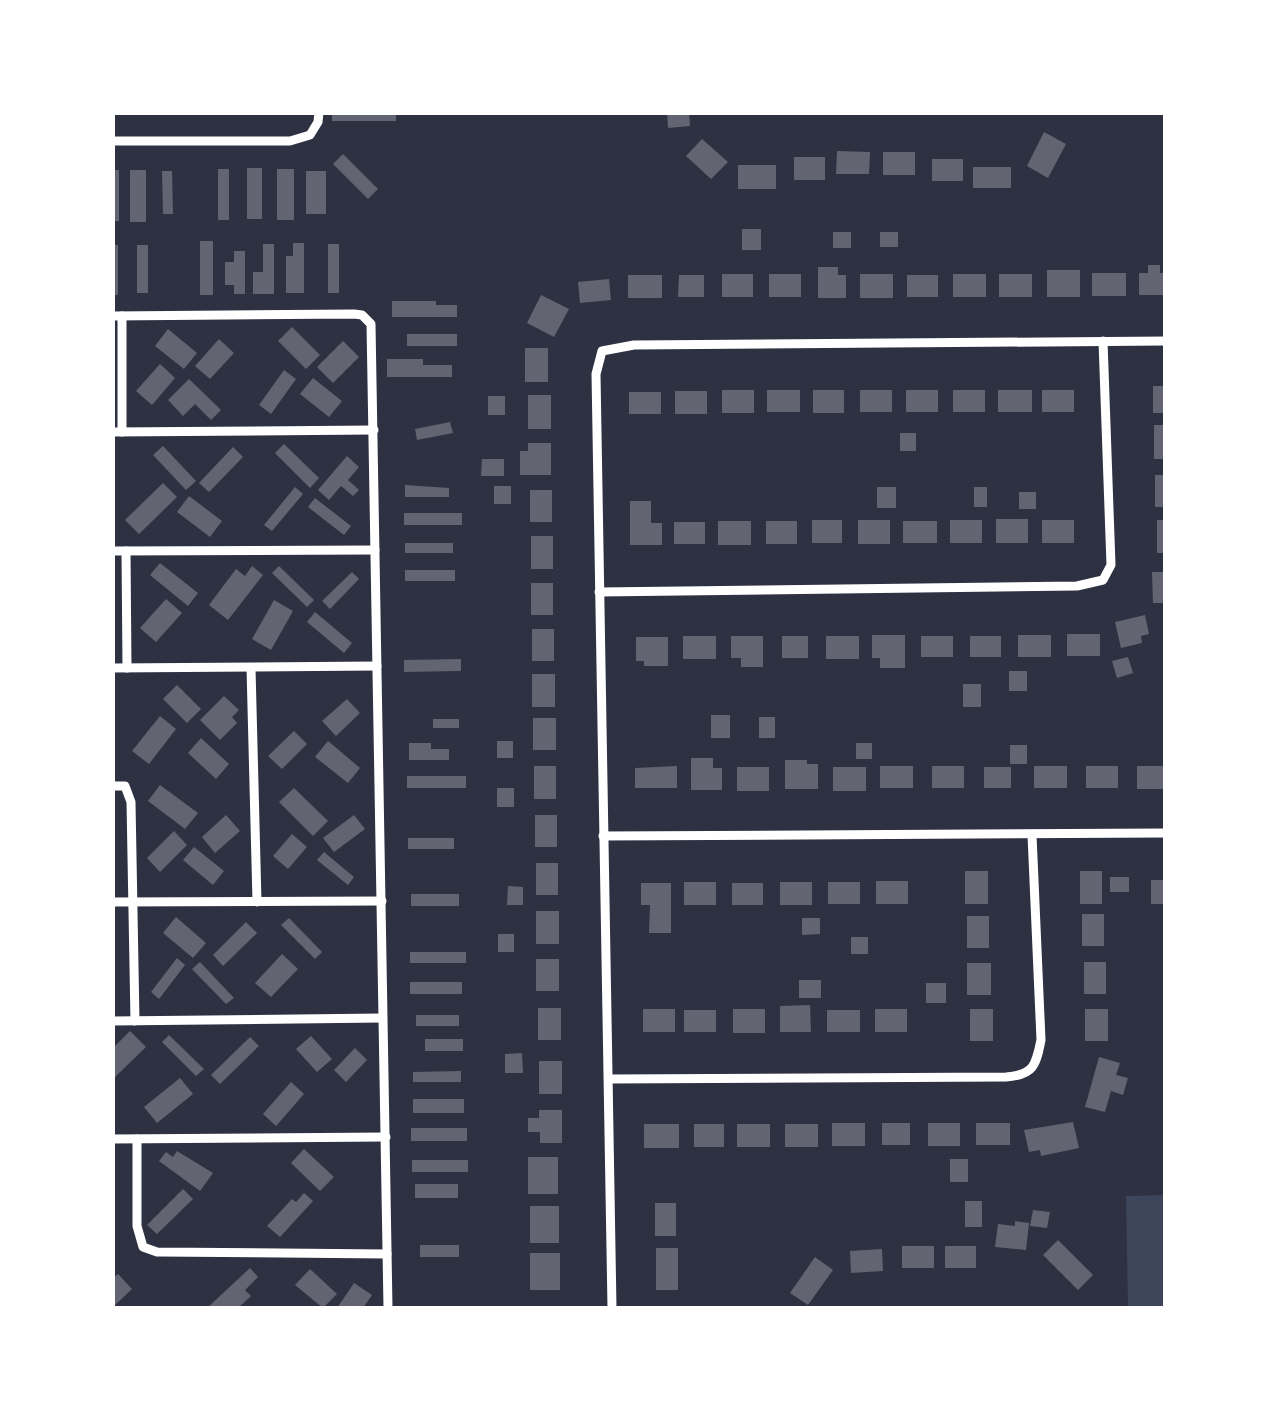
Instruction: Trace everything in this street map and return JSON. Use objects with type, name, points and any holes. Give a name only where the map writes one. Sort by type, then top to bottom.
[{"type":"street","points":[[112,141],[290,142],[310,135],[319,112]]},
{"type":"street","points":[[374,430],[117,432],[117,316],[354,314],[368,319],[373,351],[388,1308]]},
{"type":"street","points":[[612,1308],[596,374],[602,351],[634,345],[1166,340]]},
{"type":"street","points":[[599,592],[1077,586],[1103,580],[1111,565],[1102,342]]},
{"type":"street","points":[[112,551],[375,550]]},
{"type":"street","points":[[126,551],[127,668]]},
{"type":"street","points":[[112,668],[377,666]]},
{"type":"street","points":[[251,668],[257,902]]},
{"type":"street","points":[[112,786],[125,786],[131,802],[134,1020]]},
{"type":"street","points":[[604,836],[1166,832]]},
{"type":"street","points":[[608,1079],[1028,1074],[1036,1066],[1041,1040],[1032,835]]},
{"type":"street","points":[[112,902],[382,901]]},
{"type":"street","points":[[112,1020],[382,1018]]},
{"type":"street","points":[[112,1139],[386,1137]]},
{"type":"street","points":[[136,1139],[137,1226],[143,1247],[157,1252],[387,1254]]},
{"type":"shaded area","points":[[1165,1195],[1165,1308],[1128,1308],[1126,1196]]},
{"type":"building","points":[[332,112],[396,112],[396,121],[332,121]]},
{"type":"building","points":[[667,112],[689,112],[690,126],[668,128]]},
{"type":"building","points":[[1044,132],[1066,144],[1048,178],[1027,166]]},
{"type":"building","points":[[702,139],[728,162],[711,179],[686,156]]},
{"type":"building","points":[[837,151],[870,152],[869,174],[836,174]]},
{"type":"building","points":[[883,152],[915,152],[915,175],[883,175]]},
{"type":"building","points":[[343,154],[378,189],[368,199],[333,164]]},
{"type":"building","points":[[794,157],[825,157],[825,180],[794,180]]},
{"type":"building","points":[[932,159],[963,159],[963,181],[932,181]]},
{"type":"building","points":[[738,165],[776,165],[776,189],[738,189]]},
{"type":"building","points":[[973,167],[1011,167],[1011,188],[973,188]]},
{"type":"building","points":[[247,168],[262,168],[262,219],[247,219]]},
{"type":"building","points":[[218,169],[229,169],[229,220],[218,220]]},
{"type":"building","points":[[277,169],[294,169],[294,220],[277,220]]},
{"type":"building","points":[[112,170],[119,170],[119,221],[112,221]]},
{"type":"building","points":[[130,170],[146,170],[146,222],[130,222]]},
{"type":"building","points":[[162,171],[172,171],[173,214],[163,214]]},
{"type":"building","points":[[306,171],[326,171],[326,214],[306,214]]},
{"type":"building","points":[[742,229],[761,229],[761,250],[742,250]]},
{"type":"building","points":[[833,232],[851,232],[851,248],[833,248]]},
{"type":"building","points":[[880,232],[898,232],[898,247],[880,247]]},
{"type":"building","points":[[200,241],[213,241],[213,295],[200,295]]},
{"type":"building","points":[[293,243],[304,243],[304,293],[286,293],[286,256],[293,256]]},
{"type":"building","points":[[263,244],[274,244],[274,294],[253,294],[253,272],[263,272]]},
{"type":"building","points":[[328,244],[339,244],[339,293],[328,293]]},
{"type":"building","points":[[112,245],[118,245],[118,295],[112,295]]},
{"type":"building","points":[[137,245],[148,245],[148,293],[137,293]]},
{"type":"building","points":[[234,251],[245,251],[245,294],[234,294],[234,285],[225,285],[225,262],[234,262]]},
{"type":"building","points":[[1148,265],[1160,265],[1160,273],[1166,273],[1166,295],[1139,295],[1139,273],[1148,273]]},
{"type":"building","points":[[818,267],[838,267],[838,275],[846,275],[846,298],[818,298]]},
{"type":"building","points":[[1047,270],[1080,270],[1080,297],[1047,297]]},
{"type":"building","points":[[1092,273],[1126,273],[1126,296],[1092,296]]},
{"type":"building","points":[[722,274],[753,274],[753,297],[722,297]]},
{"type":"building","points":[[769,274],[801,274],[801,297],[769,297]]},
{"type":"building","points":[[860,274],[893,274],[893,298],[860,298]]},
{"type":"building","points":[[953,274],[986,274],[986,297],[953,297]]},
{"type":"building","points":[[999,274],[1032,274],[1032,297],[999,297]]},
{"type":"building","points":[[628,275],[662,275],[662,298],[628,298]]},
{"type":"building","points":[[679,275],[704,275],[704,297],[678,297]]},
{"type":"building","points":[[907,275],[938,275],[938,297],[907,297]]},
{"type":"building","points":[[609,279],[611,300],[580,303],[578,282]]},
{"type":"building","points":[[541,295],[569,309],[554,337],[527,323]]},
{"type":"building","points":[[392,301],[457,305],[457,317],[392,317]]},
{"type":"building","points":[[292,327],[320,355],[306,369],[278,341]]},
{"type":"building","points":[[168,329],[197,353],[184,369],[155,346]]},
{"type":"building","points":[[407,334],[457,334],[457,346],[407,346]]},
{"type":"building","points":[[219,339],[234,353],[210,379],[195,366]]},
{"type":"building","points":[[343,341],[359,357],[333,383],[317,367]]},
{"type":"building","points":[[525,348],[548,348],[548,382],[525,382]]},
{"type":"building","points":[[387,359],[423,359],[423,365],[452,365],[452,377],[387,377]]},
{"type":"building","points":[[160,364],[175,378],[152,405],[136,391]]},
{"type":"building","points":[[284,370],[296,379],[271,414],[259,405]]},
{"type":"building","points":[[313,378],[342,401],[329,417],[300,394]]},
{"type":"building","points":[[189,379],[221,410],[211,420],[195,404],[183,416],[168,400]]},
{"type":"building","points":[[1153,386],[1166,386],[1166,413],[1153,413]]},
{"type":"building","points":[[722,390],[754,390],[754,413],[722,413]]},
{"type":"building","points":[[767,390],[800,390],[800,412],[767,412]]},
{"type":"building","points":[[813,390],[844,390],[844,413],[813,413]]},
{"type":"building","points":[[860,390],[892,390],[892,412],[860,412]]},
{"type":"building","points":[[906,390],[938,390],[938,412],[906,412]]},
{"type":"building","points":[[953,390],[985,390],[985,412],[953,412]]},
{"type":"building","points":[[998,390],[1032,390],[1032,412],[998,412]]},
{"type":"building","points":[[1042,390],[1074,390],[1074,412],[1042,412]]},
{"type":"building","points":[[675,391],[707,391],[707,414],[675,414]]},
{"type":"building","points":[[629,392],[661,392],[661,414],[629,414]]},
{"type":"building","points":[[528,395],[551,395],[551,429],[528,429]]},
{"type":"building","points":[[488,396],[505,396],[505,415],[488,415]]},
{"type":"building","points":[[450,422],[453,433],[417,440],[415,429]]},
{"type":"building","points":[[1154,425],[1166,425],[1166,459],[1154,459]]},
{"type":"building","points":[[900,433],[916,433],[916,451],[900,451]]},
{"type":"building","points":[[528,443],[551,443],[551,475],[520,475],[520,451],[528,451]]},
{"type":"building","points":[[284,444],[319,478],[310,488],[275,453]]},
{"type":"building","points":[[163,446],[196,481],[186,490],[153,455]]},
{"type":"building","points":[[233,447],[243,457],[209,492],[199,483]]},
{"type":"building","points":[[347,456],[359,467],[348,480],[359,490],[353,496],[341,486],[329,500],[318,490]]},
{"type":"building","points":[[482,459],[504,459],[504,476],[481,476]]},
{"type":"building","points":[[1155,475],[1166,475],[1166,507],[1155,507]]},
{"type":"building","points":[[163,483],[177,497],[139,534],[125,520]]},
{"type":"building","points":[[405,485],[449,488],[449,497],[405,497]]},
{"type":"building","points":[[494,486],[511,486],[511,504],[494,504]]},
{"type":"building","points":[[295,487],[303,494],[272,531],[264,525]]},
{"type":"building","points":[[877,487],[896,487],[896,508],[877,508]]},
{"type":"building","points":[[974,487],[987,487],[987,507],[974,507]]},
{"type":"building","points":[[530,490],[552,490],[552,522],[530,522]]},
{"type":"building","points":[[1019,492],[1036,492],[1036,509],[1019,509]]},
{"type":"building","points":[[189,496],[222,521],[210,537],[177,512]]},
{"type":"building","points":[[315,498],[351,526],[344,535],[308,507]]},
{"type":"building","points":[[630,501],[651,501],[651,523],[662,523],[662,545],[630,545]]},
{"type":"building","points":[[404,513],[462,513],[462,525],[404,525]]},
{"type":"building","points":[[996,519],[1028,519],[1028,543],[996,543]]},
{"type":"building","points":[[812,520],[842,520],[842,543],[812,543]]},
{"type":"building","points":[[858,520],[890,520],[890,544],[858,544]]},
{"type":"building","points":[[950,520],[982,520],[982,543],[950,543]]},
{"type":"building","points":[[1042,520],[1074,520],[1074,543],[1042,543]]},
{"type":"building","points":[[1157,520],[1166,520],[1166,553],[1157,553]]},
{"type":"building","points":[[718,521],[751,521],[751,545],[718,545]]},
{"type":"building","points":[[766,521],[797,521],[797,544],[766,544]]},
{"type":"building","points":[[903,521],[937,521],[937,543],[903,543]]},
{"type":"building","points":[[674,522],[705,522],[705,544],[674,544]]},
{"type":"building","points":[[531,536],[553,536],[553,569],[531,569]]},
{"type":"building","points":[[405,543],[453,543],[453,553],[405,553]]},
{"type":"building","points":[[160,563],[198,593],[188,606],[150,575]]},
{"type":"building","points":[[252,566],[263,575],[228,620],[209,605],[236,569],[245,576]]},
{"type":"building","points":[[279,566],[314,600],[307,607],[272,573]]},
{"type":"building","points":[[405,570],[455,570],[455,581],[405,581]]},
{"type":"building","points":[[352,572],[359,579],[330,609],[322,601]]},
{"type":"building","points":[[1152,572],[1166,572],[1166,603],[1153,603]]},
{"type":"building","points":[[531,583],[553,583],[553,615],[531,615]]},
{"type":"building","points":[[166,599],[182,613],[156,642],[140,628]]},
{"type":"building","points":[[274,600],[293,611],[271,650],[252,639]]},
{"type":"building","points":[[315,612],[352,643],[344,653],[307,622]]},
{"type":"building","points":[[1145,615],[1149,634],[1141,636],[1142,643],[1121,648],[1115,622]]},
{"type":"building","points":[[532,629],[554,629],[554,661],[532,661]]},
{"type":"building","points":[[1067,634],[1100,634],[1100,656],[1067,656]]},
{"type":"building","points":[[872,635],[905,635],[905,668],[880,668],[880,658],[872,658]]},
{"type":"building","points":[[1018,635],[1051,635],[1051,657],[1018,657]]},
{"type":"building","points":[[683,636],[716,636],[716,659],[683,659]]},
{"type":"building","points":[[731,636],[763,636],[763,667],[741,667],[741,658],[731,658]]},
{"type":"building","points":[[782,636],[808,636],[808,658],[782,658]]},
{"type":"building","points":[[826,636],[859,636],[859,659],[826,659]]},
{"type":"building","points":[[921,636],[953,636],[953,657],[921,657]]},
{"type":"building","points":[[970,636],[1001,636],[1001,657],[970,657]]},
{"type":"building","points":[[636,637],[668,637],[668,666],[644,666],[644,661],[636,661]]},
{"type":"building","points":[[1128,657],[1133,673],[1117,678],[1112,661]]},
{"type":"building","points":[[461,659],[461,671],[404,672],[404,660]]},
{"type":"building","points":[[1009,671],[1027,671],[1027,691],[1009,691]]},
{"type":"building","points":[[532,674],[555,674],[555,707],[532,707]]},
{"type":"building","points":[[963,684],[981,684],[981,707],[963,707]]},
{"type":"building","points":[[177,685],[201,709],[187,723],[163,699]]},
{"type":"building","points":[[224,696],[239,710],[232,717],[237,723],[220,740],[200,720]]},
{"type":"building","points":[[347,699],[360,713],[336,736],[322,721]]},
{"type":"building","points":[[711,715],[730,715],[730,738],[711,738]]},
{"type":"building","points":[[160,716],[176,729],[149,764],[132,751]]},
{"type":"building","points":[[759,717],[775,717],[775,738],[759,738]]},
{"type":"building","points":[[533,718],[556,718],[556,750],[533,750]]},
{"type":"building","points":[[433,719],[459,719],[459,728],[433,728]]},
{"type":"building","points":[[294,731],[307,744],[282,769],[268,756]]},
{"type":"building","points":[[201,738],[229,764],[216,779],[188,753]]},
{"type":"building","points":[[328,741],[360,768],[348,783],[315,757]]},
{"type":"building","points":[[497,741],[513,741],[513,758],[497,758]]},
{"type":"building","points":[[409,743],[431,743],[431,749],[449,749],[449,760],[409,760]]},
{"type":"building","points":[[856,743],[872,743],[872,759],[856,759]]},
{"type":"building","points":[[1010,745],[1027,745],[1027,764],[1010,764]]},
{"type":"building","points":[[691,758],[713,758],[713,768],[722,768],[722,790],[691,790]]},
{"type":"building","points":[[785,760],[818,764],[818,789],[785,789]]},
{"type":"building","points":[[534,766],[556,766],[556,799],[534,799]]},
{"type":"building","points":[[677,766],[677,788],[635,788],[635,768]]},
{"type":"building","points":[[880,766],[913,766],[913,788],[880,788]]},
{"type":"building","points":[[932,766],[964,766],[964,788],[932,788]]},
{"type":"building","points":[[1034,766],[1067,766],[1067,788],[1034,788]]},
{"type":"building","points":[[1086,766],[1118,766],[1118,788],[1086,788]]},
{"type":"building","points":[[1137,766],[1166,766],[1166,789],[1137,789]]},
{"type":"building","points":[[737,767],[769,767],[769,791],[737,791]]},
{"type":"building","points":[[833,767],[866,767],[866,791],[833,791]]},
{"type":"building","points":[[984,767],[1011,767],[1011,788],[984,788]]},
{"type":"building","points":[[407,776],[466,776],[466,788],[407,788]]},
{"type":"building","points":[[160,785],[198,813],[185,829],[148,801]]},
{"type":"building","points":[[294,788],[328,821],[313,836],[279,802]]},
{"type":"building","points":[[497,788],[514,788],[514,807],[497,807]]},
{"type":"building","points":[[226,815],[240,831],[215,853],[202,837]]},
{"type":"building","points":[[354,815],[365,829],[334,852],[323,838]]},
{"type":"building","points":[[535,815],[557,815],[557,847],[535,847]]},
{"type":"building","points":[[174,831],[187,845],[160,872],[147,858]]},
{"type":"building","points":[[292,834],[307,847],[288,869],[273,856]]},
{"type":"building","points":[[408,838],[454,838],[454,849],[408,849]]},
{"type":"building","points":[[194,847],[224,871],[213,885],[183,860]]},
{"type":"building","points":[[324,852],[354,877],[348,885],[317,860]]},
{"type":"building","points":[[536,863],[558,863],[558,895],[536,895]]},
{"type":"building","points":[[965,871],[988,871],[988,904],[965,904]]},
{"type":"building","points":[[1080,871],[1102,871],[1102,904],[1080,904]]},
{"type":"building","points":[[1110,877],[1129,877],[1129,892],[1110,892]]},
{"type":"building","points":[[1151,880],[1166,880],[1166,904],[1151,904]]},
{"type":"building","points":[[876,881],[908,881],[908,904],[876,904]]},
{"type":"building","points":[[684,882],[716,882],[716,905],[684,905]]},
{"type":"building","points":[[780,882],[812,882],[812,905],[780,905]]},
{"type":"building","points":[[828,882],[860,882],[860,904],[828,904]]},
{"type":"building","points":[[641,883],[671,883],[671,933],[649,933],[650,905],[641,905]]},
{"type":"building","points":[[732,883],[763,883],[763,905],[732,905]]},
{"type":"building","points":[[508,886],[523,887],[523,905],[507,905]]},
{"type":"building","points":[[411,894],[459,894],[459,906],[411,906]]},
{"type":"building","points":[[536,911],[559,911],[559,944],[536,944]]},
{"type":"building","points":[[1082,914],[1104,914],[1104,946],[1082,946]]},
{"type":"building","points":[[967,916],[989,916],[989,948],[967,948]]},
{"type":"building","points":[[176,917],[206,943],[193,958],[163,933]]},
{"type":"building","points":[[289,918],[322,952],[315,959],[281,925]]},
{"type":"building","points":[[802,918],[820,918],[820,934],[802,935]]},
{"type":"building","points":[[246,922],[257,933],[223,966],[213,955]]},
{"type":"building","points":[[498,934],[514,934],[514,952],[498,952]]},
{"type":"building","points":[[851,937],[868,937],[868,954],[851,954]]},
{"type":"building","points":[[410,952],[466,952],[466,963],[410,963]]},
{"type":"building","points":[[282,954],[298,969],[271,997],[255,983]]},
{"type":"building","points":[[177,958],[185,965],[159,999],[151,992]]},
{"type":"building","points":[[536,959],[559,959],[559,991],[536,991]]},
{"type":"building","points":[[200,962],[234,998],[226,1004],[192,969]]},
{"type":"building","points":[[1084,962],[1106,962],[1106,994],[1084,994]]},
{"type":"building","points":[[967,963],[991,963],[991,995],[967,995]]},
{"type":"building","points":[[799,980],[821,980],[821,998],[799,998]]},
{"type":"building","points":[[410,982],[462,982],[462,994],[410,994]]},
{"type":"building","points":[[926,983],[946,983],[946,1003],[926,1003]]},
{"type":"building","points":[[810,1005],[811,1032],[780,1032],[780,1006]]},
{"type":"building","points":[[538,1008],[561,1008],[561,1040],[538,1040]]},
{"type":"building","points":[[643,1009],[675,1009],[675,1032],[643,1032]]},
{"type":"building","points":[[733,1009],[765,1009],[765,1033],[733,1033]]},
{"type":"building","points":[[875,1009],[907,1009],[907,1032],[875,1032]]},
{"type":"building","points":[[970,1009],[993,1009],[993,1041],[970,1041]]},
{"type":"building","points":[[1085,1009],[1108,1009],[1108,1041],[1085,1041]]},
{"type":"building","points":[[684,1010],[716,1010],[716,1032],[684,1032]]},
{"type":"building","points":[[827,1010],[860,1010],[860,1032],[827,1032]]},
{"type":"building","points":[[416,1015],[459,1015],[459,1026],[416,1026]]},
{"type":"building","points":[[130,1031],[146,1047],[112,1080],[112,1049]]},
{"type":"building","points":[[169,1035],[204,1069],[196,1076],[162,1042]]},
{"type":"building","points":[[311,1036],[332,1059],[317,1072],[296,1049]]},
{"type":"building","points":[[250,1037],[259,1046],[220,1084],[211,1075]]},
{"type":"building","points":[[425,1039],[463,1039],[463,1051],[425,1051]]},
{"type":"building","points":[[355,1048],[367,1060],[346,1082],[334,1070]]},
{"type":"building","points":[[522,1053],[523,1073],[505,1073],[505,1054]]},
{"type":"building","points":[[1099,1057],[1120,1063],[1116,1075],[1128,1078],[1123,1095],[1111,1091],[1105,1112],[1085,1107]]},
{"type":"building","points":[[539,1061],[562,1061],[562,1094],[539,1094]]},
{"type":"building","points":[[461,1071],[461,1082],[413,1082],[413,1072]]},
{"type":"building","points":[[180,1078],[193,1094],[157,1123],[144,1107]]},
{"type":"building","points":[[291,1082],[304,1094],[276,1126],[263,1114]]},
{"type":"building","points":[[413,1099],[464,1099],[464,1113],[413,1113]]},
{"type":"building","points":[[539,1110],[562,1110],[562,1143],[540,1143],[540,1132],[528,1132],[528,1118],[539,1118]]},
{"type":"building","points":[[1073,1122],[1079,1148],[1041,1156],[1040,1150],[1029,1152],[1024,1130]]},
{"type":"building","points":[[832,1123],[865,1123],[865,1146],[832,1146]]},
{"type":"building","points":[[882,1123],[910,1123],[910,1145],[882,1145]]},
{"type":"building","points":[[928,1123],[960,1123],[960,1146],[928,1146]]},
{"type":"building","points":[[976,1123],[1010,1123],[1010,1145],[976,1145]]},
{"type":"building","points":[[644,1124],[679,1124],[679,1148],[644,1148]]},
{"type":"building","points":[[694,1124],[724,1124],[724,1147],[694,1147]]},
{"type":"building","points":[[737,1124],[770,1124],[770,1147],[737,1147]]},
{"type":"building","points":[[785,1124],[818,1124],[818,1147],[785,1147]]},
{"type":"building","points":[[411,1128],[467,1128],[467,1141],[411,1141]]},
{"type":"building","points":[[304,1149],[334,1177],[320,1191],[291,1163]]},
{"type":"building","points":[[177,1151],[213,1173],[200,1191],[159,1161],[166,1152],[173,1157]]},
{"type":"building","points":[[528,1157],[558,1157],[558,1194],[528,1194]]},
{"type":"building","points":[[950,1159],[968,1159],[968,1182],[950,1182]]},
{"type":"building","points":[[412,1160],[468,1160],[468,1172],[412,1172]]},
{"type":"building","points":[[415,1184],[458,1184],[458,1198],[415,1198]]},
{"type":"building","points":[[183,1189],[193,1199],[157,1234],[147,1225]]},
{"type":"building","points":[[304,1193],[313,1201],[280,1237],[267,1226],[292,1199],[296,1202]]},
{"type":"building","points":[[965,1201],[982,1201],[982,1227],[965,1227]]},
{"type":"building","points":[[655,1203],[676,1203],[676,1236],[655,1236]]},
{"type":"building","points":[[530,1206],[559,1206],[559,1243],[530,1243]]},
{"type":"building","points":[[1033,1210],[1050,1212],[1047,1228],[1030,1226]]},
{"type":"building","points":[[1015,1221],[1029,1223],[1026,1250],[995,1247],[998,1224],[1015,1226]]},
{"type":"building","points":[[1058,1240],[1093,1275],[1078,1290],[1043,1255]]},
{"type":"building","points":[[420,1245],[459,1245],[459,1257],[420,1257]]},
{"type":"building","points":[[902,1246],[934,1246],[934,1268],[902,1268]]},
{"type":"building","points":[[945,1246],[976,1246],[976,1268],[945,1268]]},
{"type":"building","points":[[656,1248],[678,1248],[678,1290],[656,1290]]},
{"type":"building","points":[[882,1249],[883,1271],[851,1273],[850,1251]]},
{"type":"building","points":[[530,1253],[560,1253],[560,1290],[530,1290]]},
{"type":"building","points":[[815,1257],[833,1270],[808,1305],[790,1293]]},
{"type":"building","points":[[250,1268],[258,1277],[245,1290],[251,1296],[238,1308],[207,1308]]},
{"type":"building","points":[[310,1269],[337,1294],[323,1308],[295,1285]]},
{"type":"building","points":[[118,1274],[132,1289],[112,1308],[112,1279]]},
{"type":"building","points":[[354,1283],[372,1295],[363,1308],[337,1308]]}]
